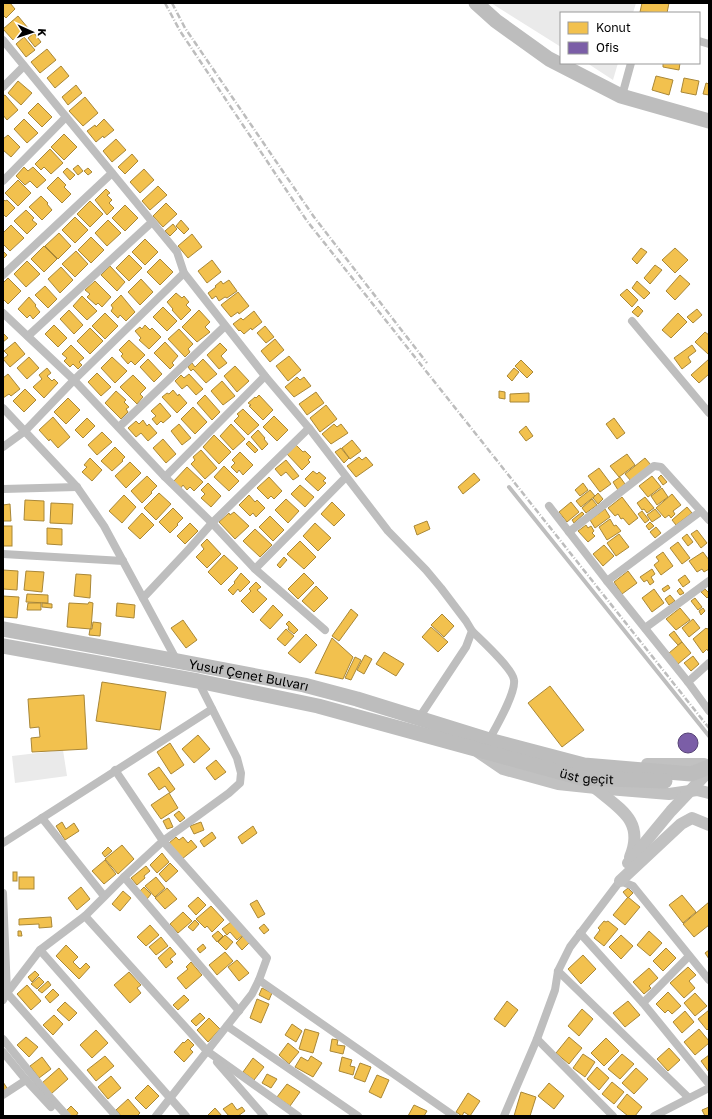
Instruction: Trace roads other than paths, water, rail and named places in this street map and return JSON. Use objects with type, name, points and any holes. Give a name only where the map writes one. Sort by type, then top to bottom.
[{"type":"highway","points":[[476,3],[496,21],[549,59],[621,96],[709,121]]},
{"type":"highway","points":[[481,3],[498,19],[560,60]]},
{"type":"highway","points":[[567,64],[597,81],[623,92],[709,118]]},
{"type":"highway","name":"Yusuf Çenet Bulvarı","points":[[3,629],[318,688],[489,740],[584,765],[691,774],[708,768]]},
{"type":"highway","name":"Yusuf Çenet Bulvarı","points":[[3,646],[198,681],[318,706],[468,746]]},
{"type":"highway","name":"üst geçit","points":[[468,746],[581,778],[688,782],[708,768]]},
{"type":"street","points":[[3,40],[177,252],[184,273],[225,326],[309,428],[388,531],[426,570],[466,621],[472,631],[512,673],[514,689],[489,740]]},
{"type":"street","points":[[623,92],[631,64]]},
{"type":"street","points":[[3,87],[24,66]]},
{"type":"street","points":[[3,181],[66,117]]},
{"type":"street","points":[[3,275],[112,173]]},
{"type":"street","points":[[28,336],[152,222]]},
{"type":"street","points":[[3,447],[25,431],[74,380],[184,273]]},
{"type":"street","points":[[3,313],[74,380],[165,477],[212,522],[255,568],[324,630]]},
{"type":"street","points":[[632,321],[709,413]]},
{"type":"street","points":[[119,427],[225,326]]},
{"type":"street","points":[[165,477],[266,376]]},
{"type":"street","points":[[3,408],[77,487],[104,526],[177,661]]},
{"type":"street","points":[[143,598],[212,522],[309,428]]},
{"type":"street","points":[[569,532],[654,466],[661,468],[709,520]]},
{"type":"street","points":[[255,568],[346,477]]},
{"type":"street","points":[[3,489],[77,487]]},
{"type":"street","points":[[549,506],[688,682],[709,711]]},
{"type":"street","points":[[607,581],[701,511]]},
{"type":"street","points":[[3,554],[123,561]]},
{"type":"street","points":[[645,628],[709,581]]},
{"type":"street","points":[[419,718],[466,647],[472,631]]},
{"type":"street","points":[[688,682],[709,663]]},
{"type":"street","points":[[5,997],[40,950],[85,916],[104,896],[163,841],[229,793],[240,783],[241,773],[237,758],[198,681]]},
{"type":"street","points":[[3,843],[212,709]]},
{"type":"street","points":[[468,746],[503,769],[558,784],[669,794],[697,790],[709,792]]},
{"type":"street","points":[[628,864],[708,768]]},
{"type":"street","points":[[115,770],[163,841],[267,958],[252,994],[156,1116]]},
{"type":"street","points":[[595,788],[618,807],[630,820],[635,832],[634,846],[620,881]]},
{"type":"street","points":[[42,818],[104,896]]},
{"type":"street","points":[[504,1116],[537,1039],[555,990],[558,971],[570,947],[620,881],[682,824],[692,818],[709,825]]},
{"type":"street","points":[[124,877],[239,1011]]},
{"type":"street","points":[[620,881],[633,886],[709,980]]},
{"type":"street","points":[[3,893],[5,997],[116,1116]]},
{"type":"street","points":[[85,916],[264,1116]]},
{"type":"street","points":[[580,933],[643,1003],[709,1084]]},
{"type":"street","points":[[40,950],[186,1116]]},
{"type":"street","points":[[643,1003],[689,956]]},
{"type":"street","points":[[558,971],[689,1098]]},
{"type":"street","points":[[259,980],[454,1116]]},
{"type":"street","points":[[227,1026],[358,1116]]},
{"type":"street","points":[[3,1038],[49,1096],[67,1116]]},
{"type":"street","points":[[537,1039],[613,1116]]},
{"type":"street","points":[[207,1051],[298,1116]]},
{"type":"street","points":[[3,1052],[26,1080],[60,1116]]},
{"type":"street","points":[[3,1095],[26,1080]]},
{"type":"street","points":[[654,1116],[709,1088]]},
{"type":"lane","points":[[509,487],[709,736]]},
{"type":"railway","points":[[165,3],[180,31],[307,221],[709,728]]},
{"type":"railway","points":[[172,3],[185,28],[314,217],[427,363]]}]
